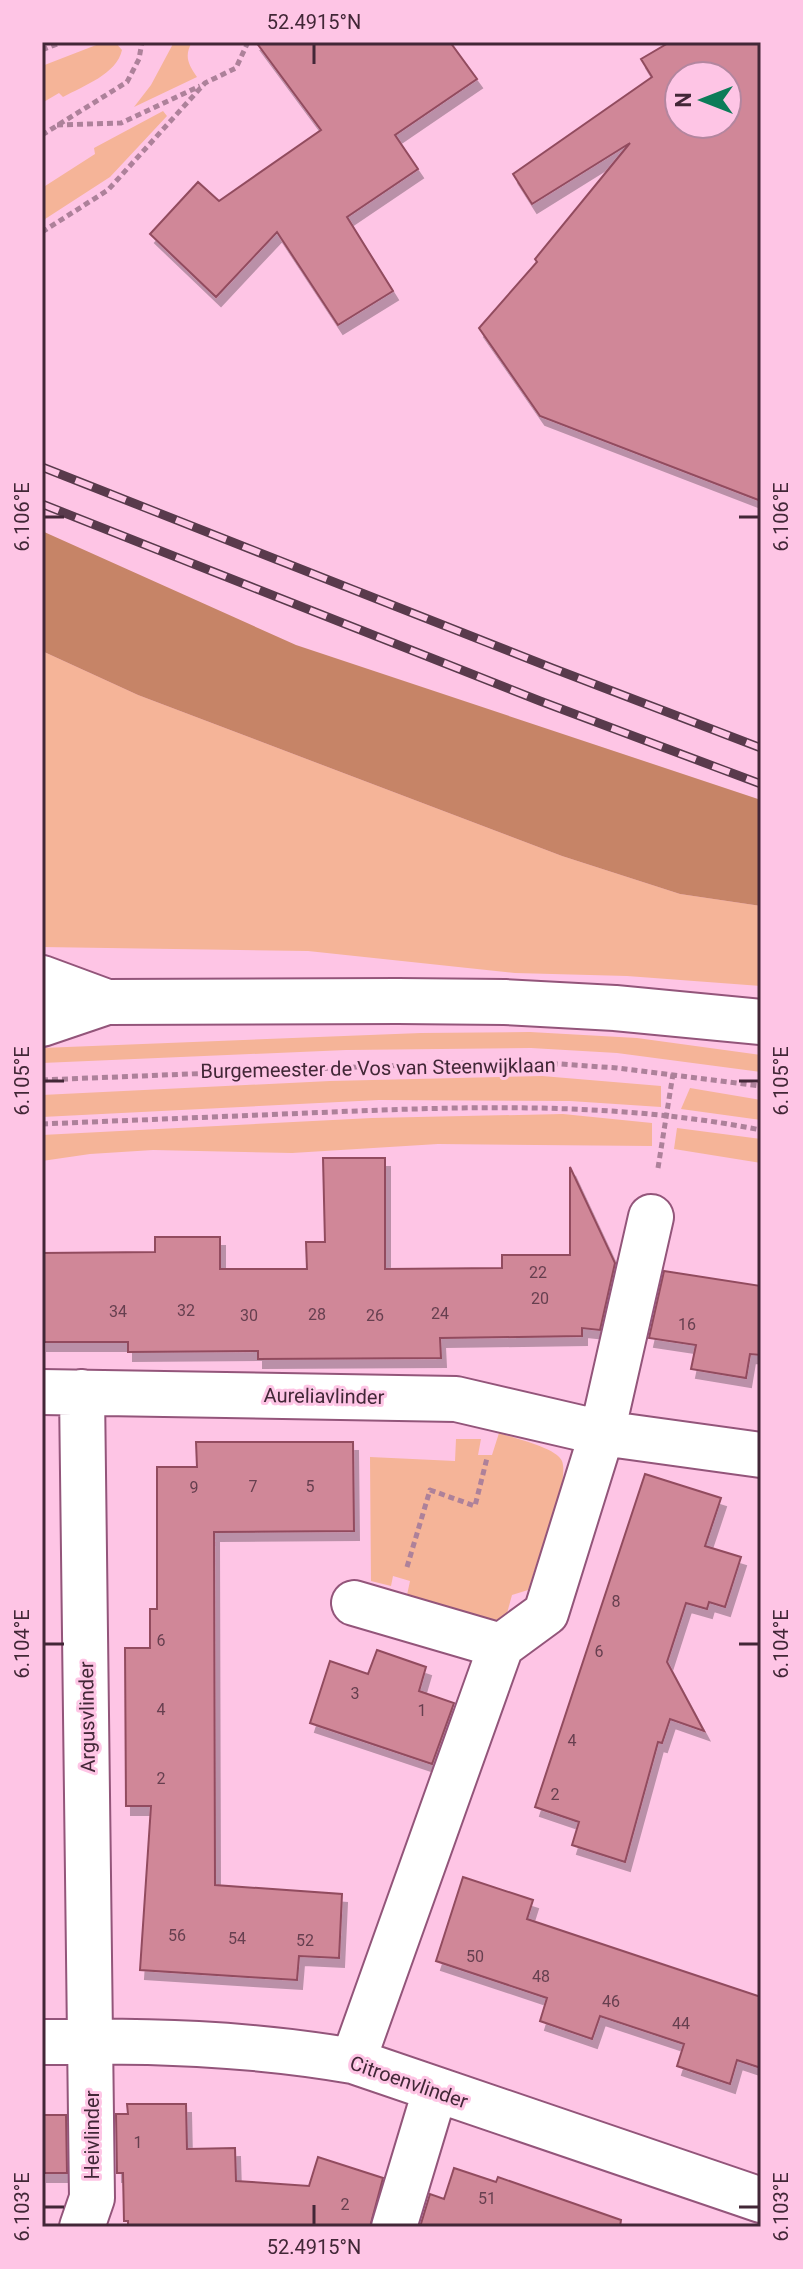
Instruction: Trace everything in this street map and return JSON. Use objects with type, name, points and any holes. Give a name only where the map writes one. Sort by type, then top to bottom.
[{"type":"street","points":[[42,978],[107,1002]]},
{"type":"street","points":[[42,1024],[107,1002],[505,1002],[629,1009],[761,1022]]},
{"type":"street","points":[[353,2061],[501,1646],[546,1613],[602,1433],[651,1217]]},
{"type":"street","name":"Aureliavlinder","points":[[62,1392],[456,1399],[602,1433],[761,1455]]},
{"type":"street","name":"Argusvlinder","points":[[62,1392],[92,2041]]},
{"type":"street","points":[[374,1609],[501,1646]]},
{"type":"street","name":"Heivlinder","points":[[82,2227],[92,2198],[92,2041]]},
{"type":"street","name":"Citroenvlinder","points":[[42,2042],[220,2043],[353,2061],[761,2200]]},
{"type":"street","points":[[394,2227],[435,2091]]},
{"type":"path","points":[[42,50],[62,42]]},
{"type":"path","points":[[42,135],[127,82],[139,59],[142,42]]},
{"type":"path","points":[[57,125],[121,123],[236,68],[248,42]]},
{"type":"path","points":[[42,232],[108,190],[205,83]]},
{"type":"path","name":"Burgemeester de Vos van Steenwijklaan","points":[[42,1080],[458,1063],[560,1064],[761,1086]]},
{"type":"path","points":[[651,1217],[673,1074]]},
{"type":"path","points":[[42,1124],[394,1109],[563,1107],[761,1130]]},
{"type":"path","points":[[374,1609],[430,1490],[475,1506],[498,1409]]},
{"type":"shaded area","points":[[104,42],[115,42],[122,50],[106,73],[63,97],[59,93],[42,103],[42,66]]},
{"type":"shaded area","points":[[174,42],[192,42],[188,60],[197,77],[134,107],[151,85]]},
{"type":"shaded area","points":[[163,111],[167,116],[110,177],[42,221],[42,188],[95,154],[94,148]]},
{"type":"shaded area","points":[[42,531],[296,645],[761,800],[761,906],[680,894],[562,856],[138,695],[42,651]]},
{"type":"shaded area","points":[[42,651],[138,695],[562,856],[680,894],[761,906],[761,986],[627,976],[515,973],[308,951],[42,947]]},
{"type":"shaded area","points":[[530,1032],[637,1038],[761,1055],[761,1072],[617,1053],[531,1048],[346,1050],[42,1063],[42,1048],[421,1033]]},
{"type":"shaded area","points":[[542,1076],[661,1086],[661,1107],[570,1101],[379,1100],[42,1117],[42,1095],[330,1081]]},
{"type":"shaded area","points":[[690,1088],[761,1100],[761,1120],[681,1109]]},
{"type":"shaded area","points":[[563,1114],[652,1123],[652,1146],[438,1144],[292,1153],[153,1150],[42,1161],[42,1135],[372,1118]]},
{"type":"shaded area","points":[[677,1128],[761,1139],[761,1163],[674,1149]]},
{"type":"shaded area","points":[[499,1433],[552,1452],[562,1461],[563,1467],[562,1487],[528,1590],[512,1595],[506,1617],[490,1622],[407,1595],[410,1581],[393,1576],[391,1586],[371,1581],[370,1457],[455,1461],[456,1439],[481,1439],[478,1455],[492,1455]]},
{"type":"building","points":[[256,42],[450,42],[477,79],[395,135],[418,169],[347,217],[393,291],[338,325],[277,232],[216,297],[150,234],[198,182],[219,201],[321,130]]},
{"type":"building","points":[[670,42],[761,42],[761,501],[540,416],[479,328],[537,262],[535,259],[630,143],[532,204],[513,174],[652,77],[641,59]]},
{"type":"building","points":[[323,1158],[385,1158],[385,1269],[502,1268],[502,1255],[570,1255],[570,1167],[615,1263],[600,1330],[582,1328],[582,1336],[440,1338],[441,1358],[258,1359],[258,1351],[128,1352],[128,1342],[42,1342],[42,1253],[155,1252],[155,1237],[220,1237],[220,1269],[307,1269],[306,1242],[325,1242]]},
{"type":"building","points":[[664,1271],[761,1286],[761,1355],[750,1354],[746,1378],[691,1369],[696,1345],[649,1338]]},
{"type":"building","points":[[196,1442],[353,1442],[354,1531],[214,1532],[215,1885],[342,1894],[339,1958],[299,1956],[297,1980],[140,1970],[151,1806],[126,1806],[125,1648],[150,1648],[150,1609],[157,1609],[157,1467],[197,1467]]},
{"type":"building","points":[[645,1474],[721,1498],[705,1546],[741,1557],[725,1607],[709,1602],[707,1609],[686,1603],[667,1662],[704,1731],[670,1719],[662,1743],[658,1742],[625,1862],[572,1845],[579,1822],[535,1807]]},
{"type":"building","points":[[377,1650],[426,1667],[419,1691],[454,1703],[432,1764],[310,1723],[330,1661],[368,1674]]},
{"type":"building","points":[[463,1877],[533,1900],[527,1919],[761,1997],[761,2068],[737,2060],[730,2084],[677,2066],[684,2044],[600,2016],[592,2039],[540,2021],[547,1998],[436,1961]]},
{"type":"building","points":[[127,2104],[186,2104],[187,2149],[235,2148],[236,2181],[309,2186],[318,2157],[383,2178],[370,2227],[128,2227],[128,2221],[124,2221],[123,2173],[117,2173],[116,2114],[128,2114]]},
{"type":"building","points":[[42,2115],[66,2115],[67,2173],[42,2173]]},
{"type":"building","points":[[454,2168],[496,2182],[498,2177],[621,2220],[620,2227],[420,2227],[430,2194],[444,2199]]},
{"type":"railway","points":[[42,467],[761,748]]},
{"type":"railway","points":[[42,504],[540,701],[761,784]]}]
